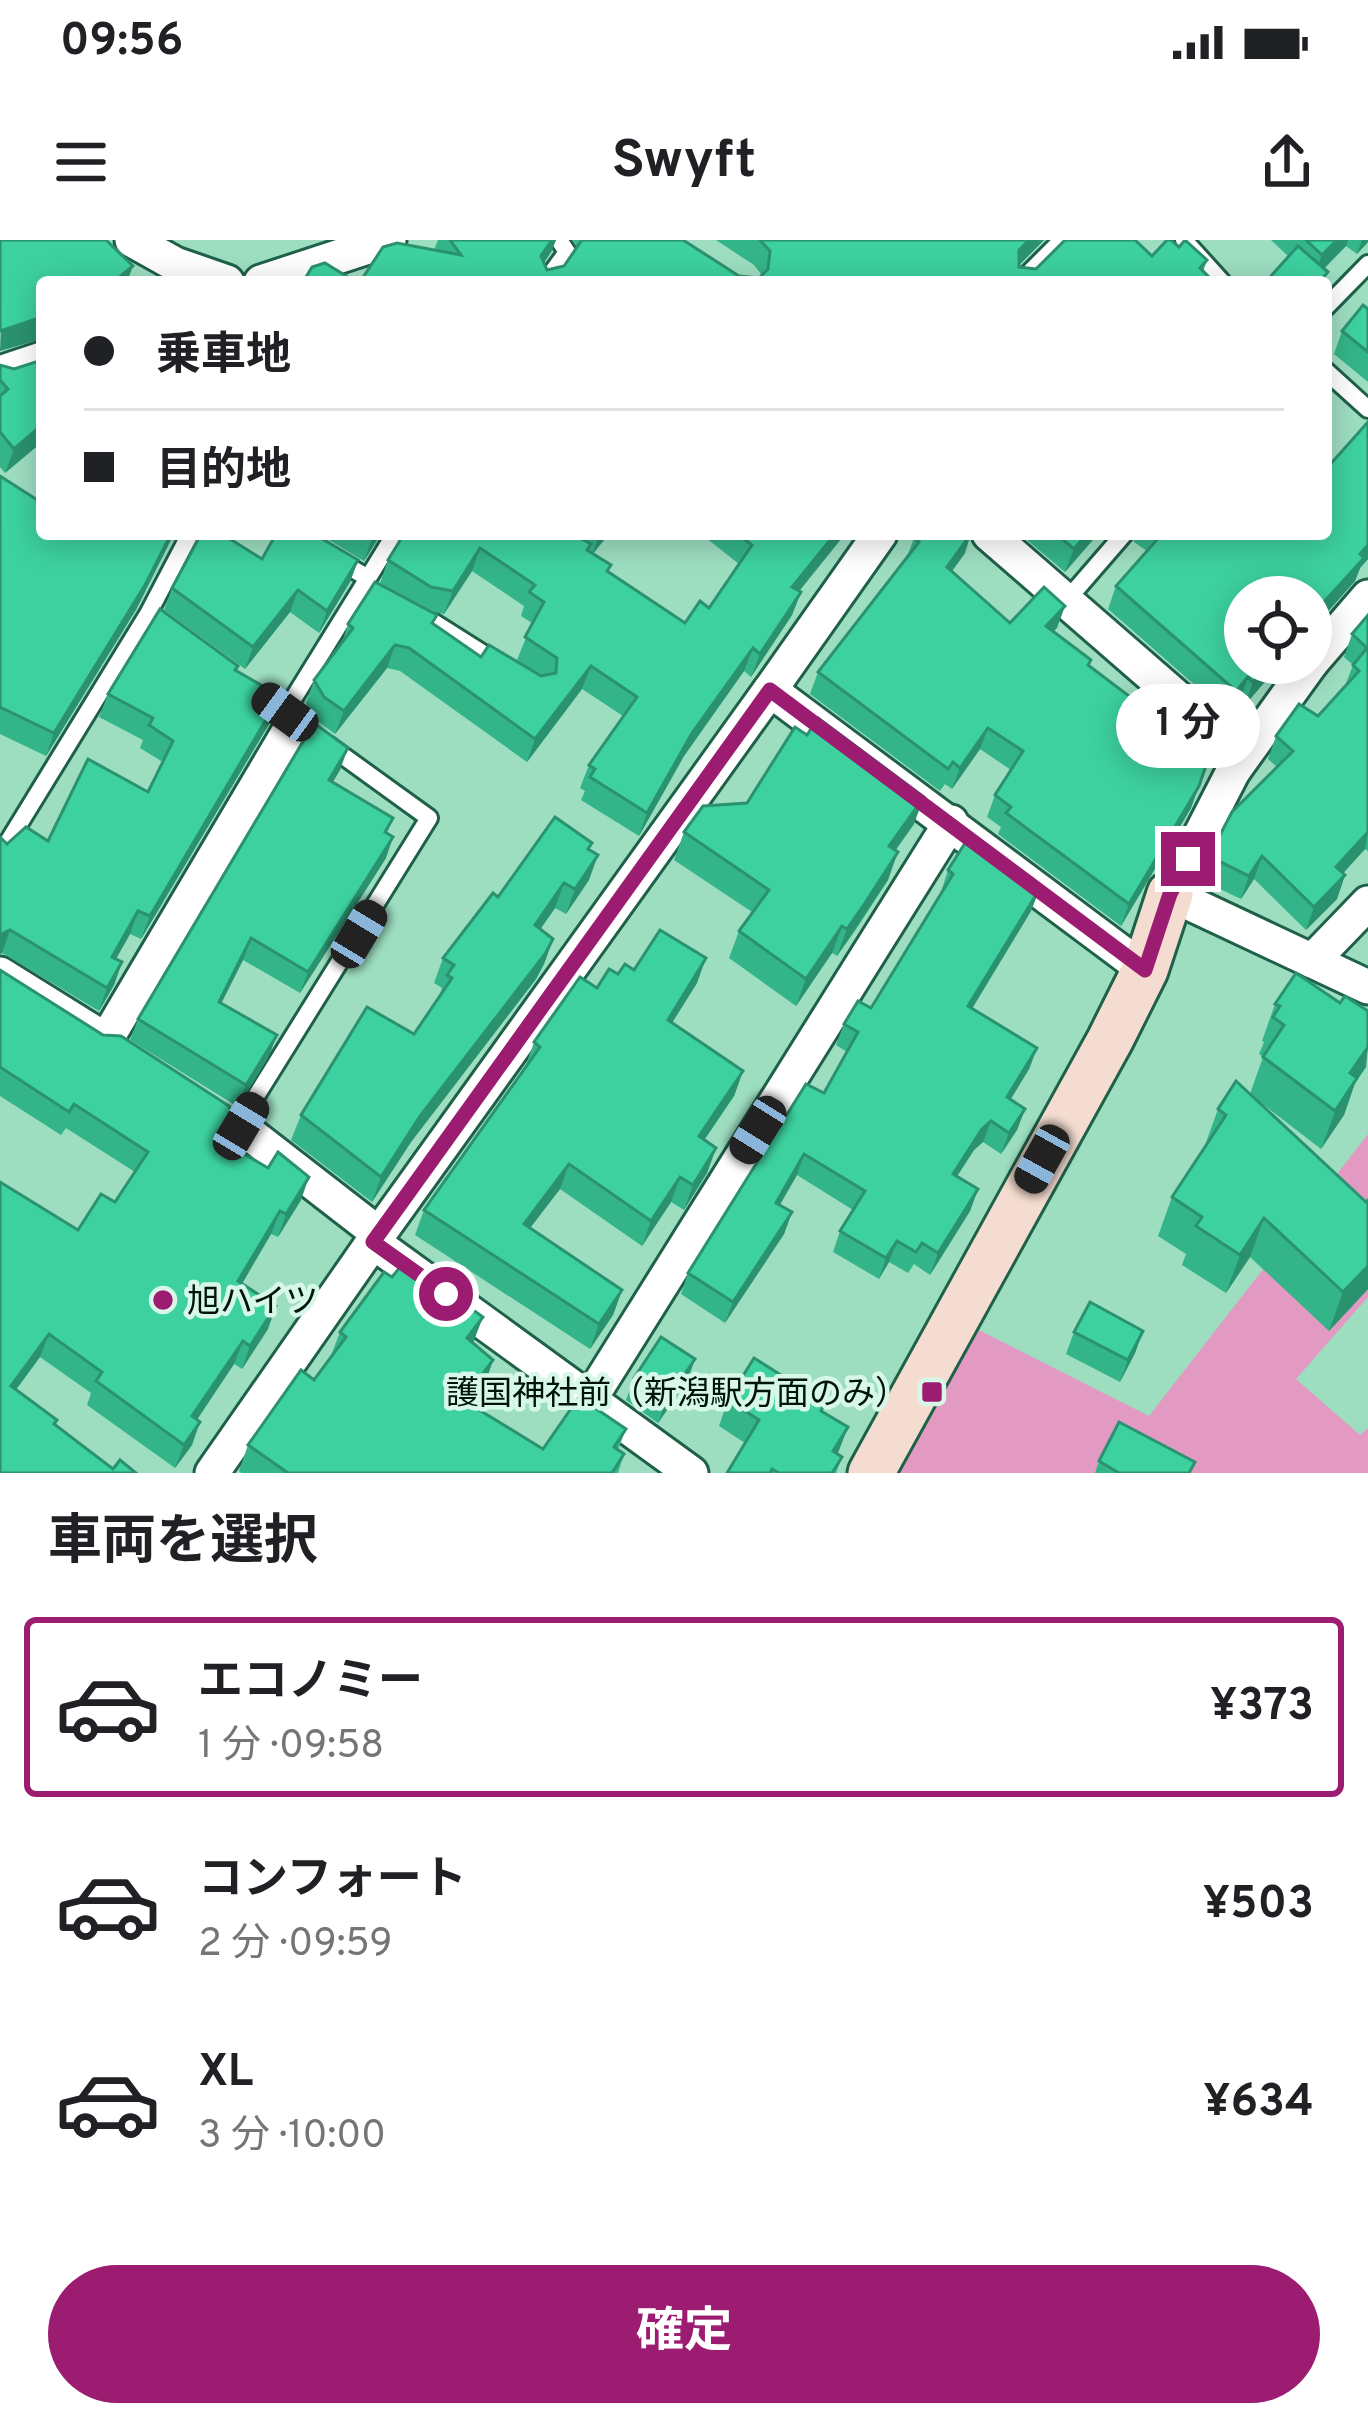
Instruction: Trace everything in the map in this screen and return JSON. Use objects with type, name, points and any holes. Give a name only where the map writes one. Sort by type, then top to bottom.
[{"type":"street","points":[[132,240],[175,264],[210,276]]},
{"type":"street","points":[[279,276],[379,243]]},
{"type":"street","points":[[354,276],[379,243]]},
{"type":"street","points":[[0,373],[36,361]]},
{"type":"street","points":[[212,1473],[876,540]]},
{"type":"street","points":[[996,540],[1242,754]]},
{"type":"street","points":[[1332,639],[1368,597]]},
{"type":"street","points":[[871,1473],[1145,970],[1170,894],[1242,754],[1295,684]]},
{"type":"street","points":[[770,690],[1145,970]]},
{"type":"street","points":[[0,974],[116,1046],[290,717]]},
{"type":"street","points":[[590,1399],[951,822]]},
{"type":"street","points":[[1170,894],[1368,987]]},
{"type":"street","points":[[1312,961],[1368,903]]},
{"type":"street","points":[[231,1120],[376,1238],[691,1473]]},
{"type":"lane","points":[[549,276],[567,252],[559,240]]},
{"type":"lane","points":[[1026,276],[1062,240]]},
{"type":"lane","points":[[1184,240],[1217,276]]},
{"type":"lane","points":[[1332,301],[1368,264]]},
{"type":"lane","points":[[1332,376],[1368,409]]},
{"type":"lane","points":[[0,855],[148,614],[187,540]]},
{"type":"lane","points":[[290,717],[370,588],[392,540]]},
{"type":"lane","points":[[1066,601],[1119,540]]},
{"type":"lane","points":[[331,556],[370,588]]},
{"type":"lane","points":[[148,614],[165,626]]},
{"type":"lane","points":[[410,617],[425,626],[430,620],[520,677]]},
{"type":"lane","points":[[231,1120],[429,818],[268,700]]},
{"type":"shaded area","points":[[1368,1134],[1368,1297],[1296,1379],[1360,1435],[1368,1428],[1368,1473],[880,1473],[953,1317],[1149,1416]]},
{"type":"building","points":[[0,240],[106,240],[133,266],[120,276],[36,276],[36,319],[0,331]]},
{"type":"building","points":[[450,240],[552,240],[541,256],[547,270],[564,266],[582,240],[683,240],[739,276],[364,276],[383,247],[397,243],[461,255]]},
{"type":"building","points":[[760,240],[1029,240],[1019,250],[1019,267],[1036,269],[1065,240],[1135,240],[1152,256],[1167,240],[1179,247],[1185,240],[1207,260],[1200,268],[1208,276],[761,276],[768,269],[770,251]]},
{"type":"building","points":[[1306,240],[1337,240],[1322,255]]},
{"type":"building","points":[[1298,246],[1328,272],[1324,276],[1271,276]]},
{"type":"building","points":[[325,263],[346,276],[307,276],[312,267]]},
{"type":"building","points":[[1363,305],[1368,309],[1368,352],[1342,331]]},
{"type":"building","points":[[36,362],[36,430],[14,449],[0,432],[0,396],[8,389],[0,380],[0,365],[14,369]]},
{"type":"building","points":[[1368,422],[1368,545],[1360,554],[1364,558],[1332,593],[1332,576],[1224,576],[1224,680],[1116,586],[1157,540],[1332,540],[1332,462]]},
{"type":"building","points":[[0,476],[36,499],[36,540],[168,540],[54,733],[0,707]]},
{"type":"building","points":[[198,540],[232,540],[262,559],[273,540],[324,540],[358,560],[327,611],[298,590],[253,647],[172,588]]},
{"type":"building","points":[[400,540],[584,540],[591,544],[587,550],[611,565],[607,571],[685,623],[700,601],[709,608],[752,545],[746,540],[830,540],[792,587],[801,592],[760,654],[753,648],[692,733],[647,813],[590,777],[595,769],[589,765],[637,697],[591,666],[535,739],[409,648],[395,645],[344,711],[324,697],[314,680],[353,628],[348,624],[375,582],[437,615],[432,623],[481,657],[489,645],[541,676],[556,673],[557,658],[525,637],[544,602],[529,592],[535,585],[480,548],[453,591],[431,587],[388,560]]},
{"type":"building","points":[[967,540],[947,567],[1010,623],[1044,587],[1065,606],[1046,626],[1091,660],[1088,665],[1150,712],[1206,727],[1198,737],[1214,742],[1199,786],[1129,904],[1006,813],[1011,807],[995,795],[1023,751],[988,728],[960,768],[953,762],[948,769],[818,672],[919,542]]},
{"type":"building","points":[[160,609],[238,666],[235,670],[280,696],[150,916],[138,911],[112,957],[122,962],[107,988],[10,930],[0,935],[0,837],[7,844],[26,827],[48,841],[88,759],[148,792],[173,741],[149,725],[153,718],[108,694]]},
{"type":"building","points":[[1368,615],[1368,832],[1336,867],[1345,875],[1314,907],[1262,856],[1249,876],[1209,856],[1232,812],[1293,751],[1276,736],[1299,704],[1318,716],[1359,671],[1353,665],[1367,648],[1352,634]]},
{"type":"building","points":[[818,718],[924,797],[889,846],[898,852],[865,903],[847,929],[842,926],[806,979],[739,931],[769,890],[684,832],[703,806],[747,803],[795,727],[807,735]]},
{"type":"building","points":[[314,723],[348,748],[329,780],[393,818],[385,832],[393,837],[308,972],[251,938],[219,1002],[277,1035],[246,1085],[138,1019]]},
{"type":"building","points":[[555,817],[592,843],[588,849],[598,855],[575,889],[564,883],[535,925],[553,939],[545,954],[420,1116],[381,1177],[301,1115],[367,1007],[414,1034],[452,978],[447,975],[454,965],[443,958],[493,893],[498,897]]},
{"type":"building","points":[[965,843],[976,850],[980,846],[1039,890],[968,1006],[1037,1048],[1007,1097],[1025,1109],[1009,1133],[991,1121],[982,1129],[953,1174],[978,1189],[938,1253],[922,1243],[916,1252],[897,1241],[886,1258],[840,1231],[865,1191],[804,1154],[776,1203],[792,1212],[733,1302],[688,1273],[806,1084],[824,1093],[858,1032],[844,1024],[858,1001],[871,1008],[953,874],[948,870]]},
{"type":"building","points":[[660,930],[706,958],[668,1020],[743,1071],[699,1136],[716,1148],[693,1185],[680,1177],[651,1221],[569,1164],[524,1224],[622,1290],[599,1324],[424,1210],[540,1047],[534,1042],[580,977],[597,988],[609,969],[618,974],[625,964],[634,970]]},
{"type":"building","points":[[0,970],[103,1035],[121,1036],[229,1106],[236,1120],[222,1141],[268,1168],[278,1152],[309,1177],[286,1214],[280,1211],[238,1281],[276,1306],[250,1346],[243,1341],[192,1416],[200,1422],[184,1445],[96,1381],[102,1372],[49,1334],[11,1386],[113,1469],[120,1460],[136,1473],[0,1473],[0,1182],[78,1230],[101,1194],[115,1202],[148,1152],[74,1104],[69,1112],[0,1067]]},
{"type":"building","points":[[1296,973],[1340,1003],[1345,996],[1368,1011],[1368,1047],[1350,1073],[1357,1078],[1335,1111],[1263,1057],[1284,1025],[1273,1017],[1280,1006],[1275,1004]]},
{"type":"building","points":[[1236,1081],[1368,1200],[1368,1266],[1343,1292],[1264,1218],[1240,1255],[1196,1226],[1202,1217],[1172,1197],[1226,1115],[1218,1109]]},
{"type":"building","points":[[405,1261],[483,1317],[467,1338],[493,1360],[463,1400],[543,1449],[579,1397],[626,1429],[614,1447],[624,1454],[612,1473],[288,1473],[248,1445],[301,1370],[314,1380],[346,1337],[340,1332],[384,1272],[392,1277]]},
{"type":"building","points":[[1090,1302],[1143,1331],[1128,1360],[1074,1332]]},
{"type":"building","points":[[661,1337],[695,1359],[666,1401],[634,1378]]},
{"type":"building","points":[[754,1358],[825,1403],[821,1411],[848,1427],[833,1451],[842,1457],[832,1473],[772,1469],[770,1473],[727,1473],[759,1420],[728,1400]]},
{"type":"building","points":[[1119,1422],[1195,1462],[1189,1473],[1119,1473],[1099,1461]]},
{"type":"place","name":"旭ハイツ","points":[[163,1300]]},
{"type":"place","name":"護国神社前（新潟駅方面のみ）","points":[[932,1392]]},
{"type":"route","points":[[446,1294],[373,1242],[770,690],[1145,970],[1170,894],[1188,859]]}]
